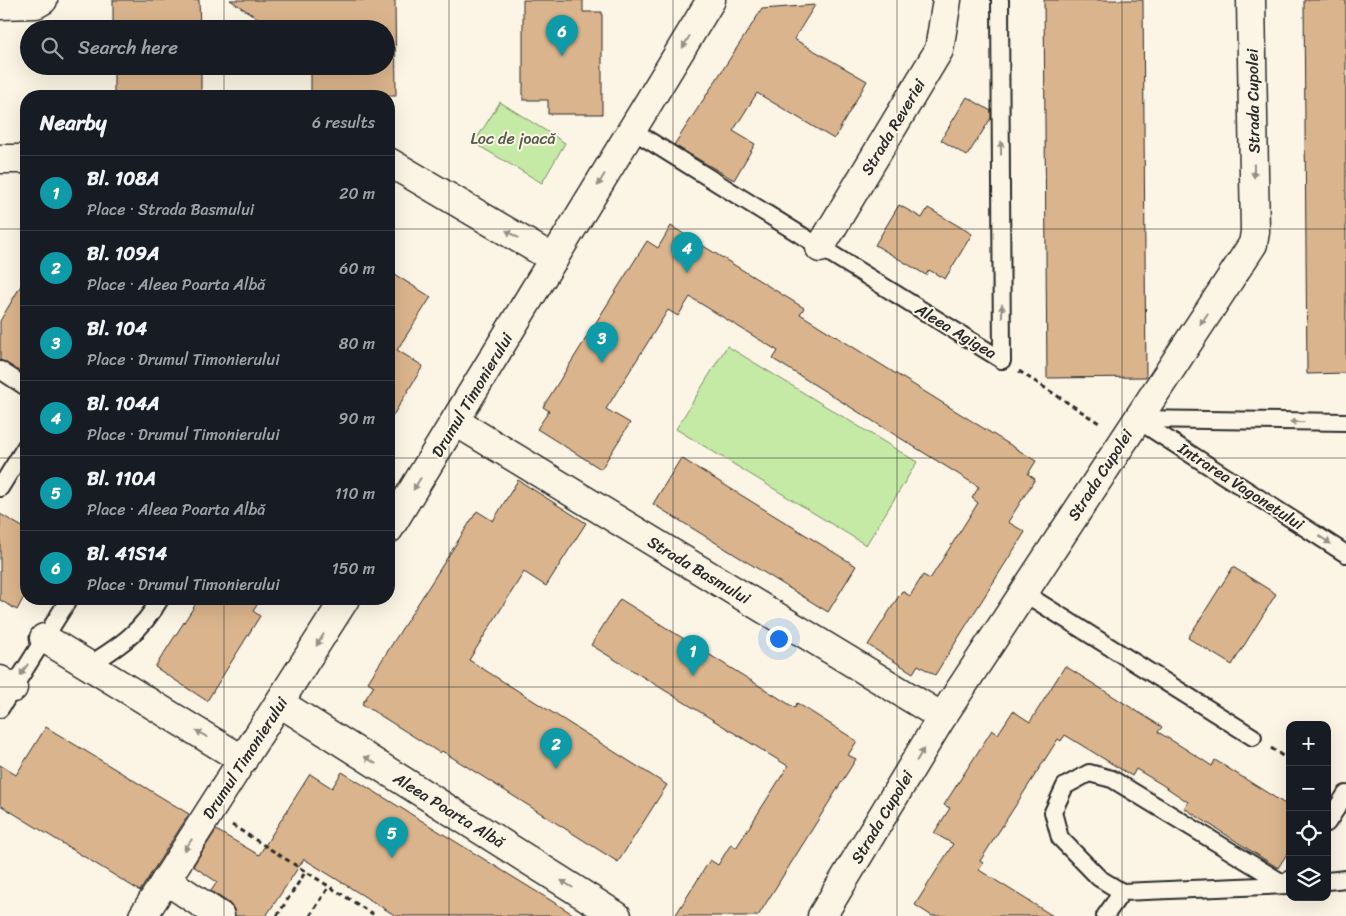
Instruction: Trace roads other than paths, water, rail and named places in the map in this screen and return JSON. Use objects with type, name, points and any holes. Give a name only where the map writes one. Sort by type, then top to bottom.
[{"type":"street","points":[[0,5],[36,4],[43,0]]},
{"type":"street","name":"Drumul Timonierului","points":[[395,519],[711,0]]},
{"type":"street","name":"Strada Reveriei","points":[[820,248],[939,50],[947,0]]},
{"type":"street","name":"Strada Cupolei","points":[[822,916],[942,717],[1252,244],[1255,232],[1251,0]]},
{"type":"street","points":[[0,159],[20,159]]},
{"type":"street","points":[[395,166],[554,259]]},
{"type":"street","name":"Strada Basmului","points":[[456,422],[942,717]]},
{"type":"street","name":"Drumul Timonierului","points":[[143,916],[341,605]]},
{"type":"street","points":[[44,638],[243,760]]},
{"type":"street","name":"Aleea Poarta Albă","points":[[280,703],[617,916]]},
{"type":"street","points":[[166,880],[220,916]]},
{"type":"lane","name":"Aleea Agigea","points":[[632,130],[1002,360],[1000,0]]},
{"type":"lane","points":[[0,370],[20,383]]},
{"type":"lane","points":[[1130,429],[1346,422]]},
{"type":"lane","name":"Intrarea Vagonetului","points":[[1130,429],[1346,554]]},
{"type":"lane","points":[[0,488],[20,456]]},
{"type":"lane","points":[[1024,593],[1253,737]]},
{"type":"lane","points":[[4,692],[44,638],[65,605]]},
{"type":"lane","points":[[89,665],[119,647],[141,628],[156,605]]},
{"type":"lane","points":[[1286,882],[1112,779],[1089,774],[1064,786],[1053,812],[1060,838],[1099,878],[1122,892],[1286,883]]},
{"type":"lane","points":[[1331,817],[1346,794]]},
{"type":"lane","points":[[1331,881],[1346,879]]},
{"type":"lane","points":[[1105,916],[1122,892]]},
{"type":"place","name":"Bl. 41S14","points":[[562,56]]},
{"type":"place","name":"Bl. 104A","points":[[687,273]]},
{"type":"place","name":"Bl. 104","points":[[602,363]]},
{"type":"place","name":"Bl. 108A","points":[[693,676]]},
{"type":"place","name":"Bl. 109A","points":[[556,769]]},
{"type":"place","name":"Bl. 110A","points":[[392,858]]},
{"type":"park label","name":"Loc de joacă","points":[[513,138]]}]
